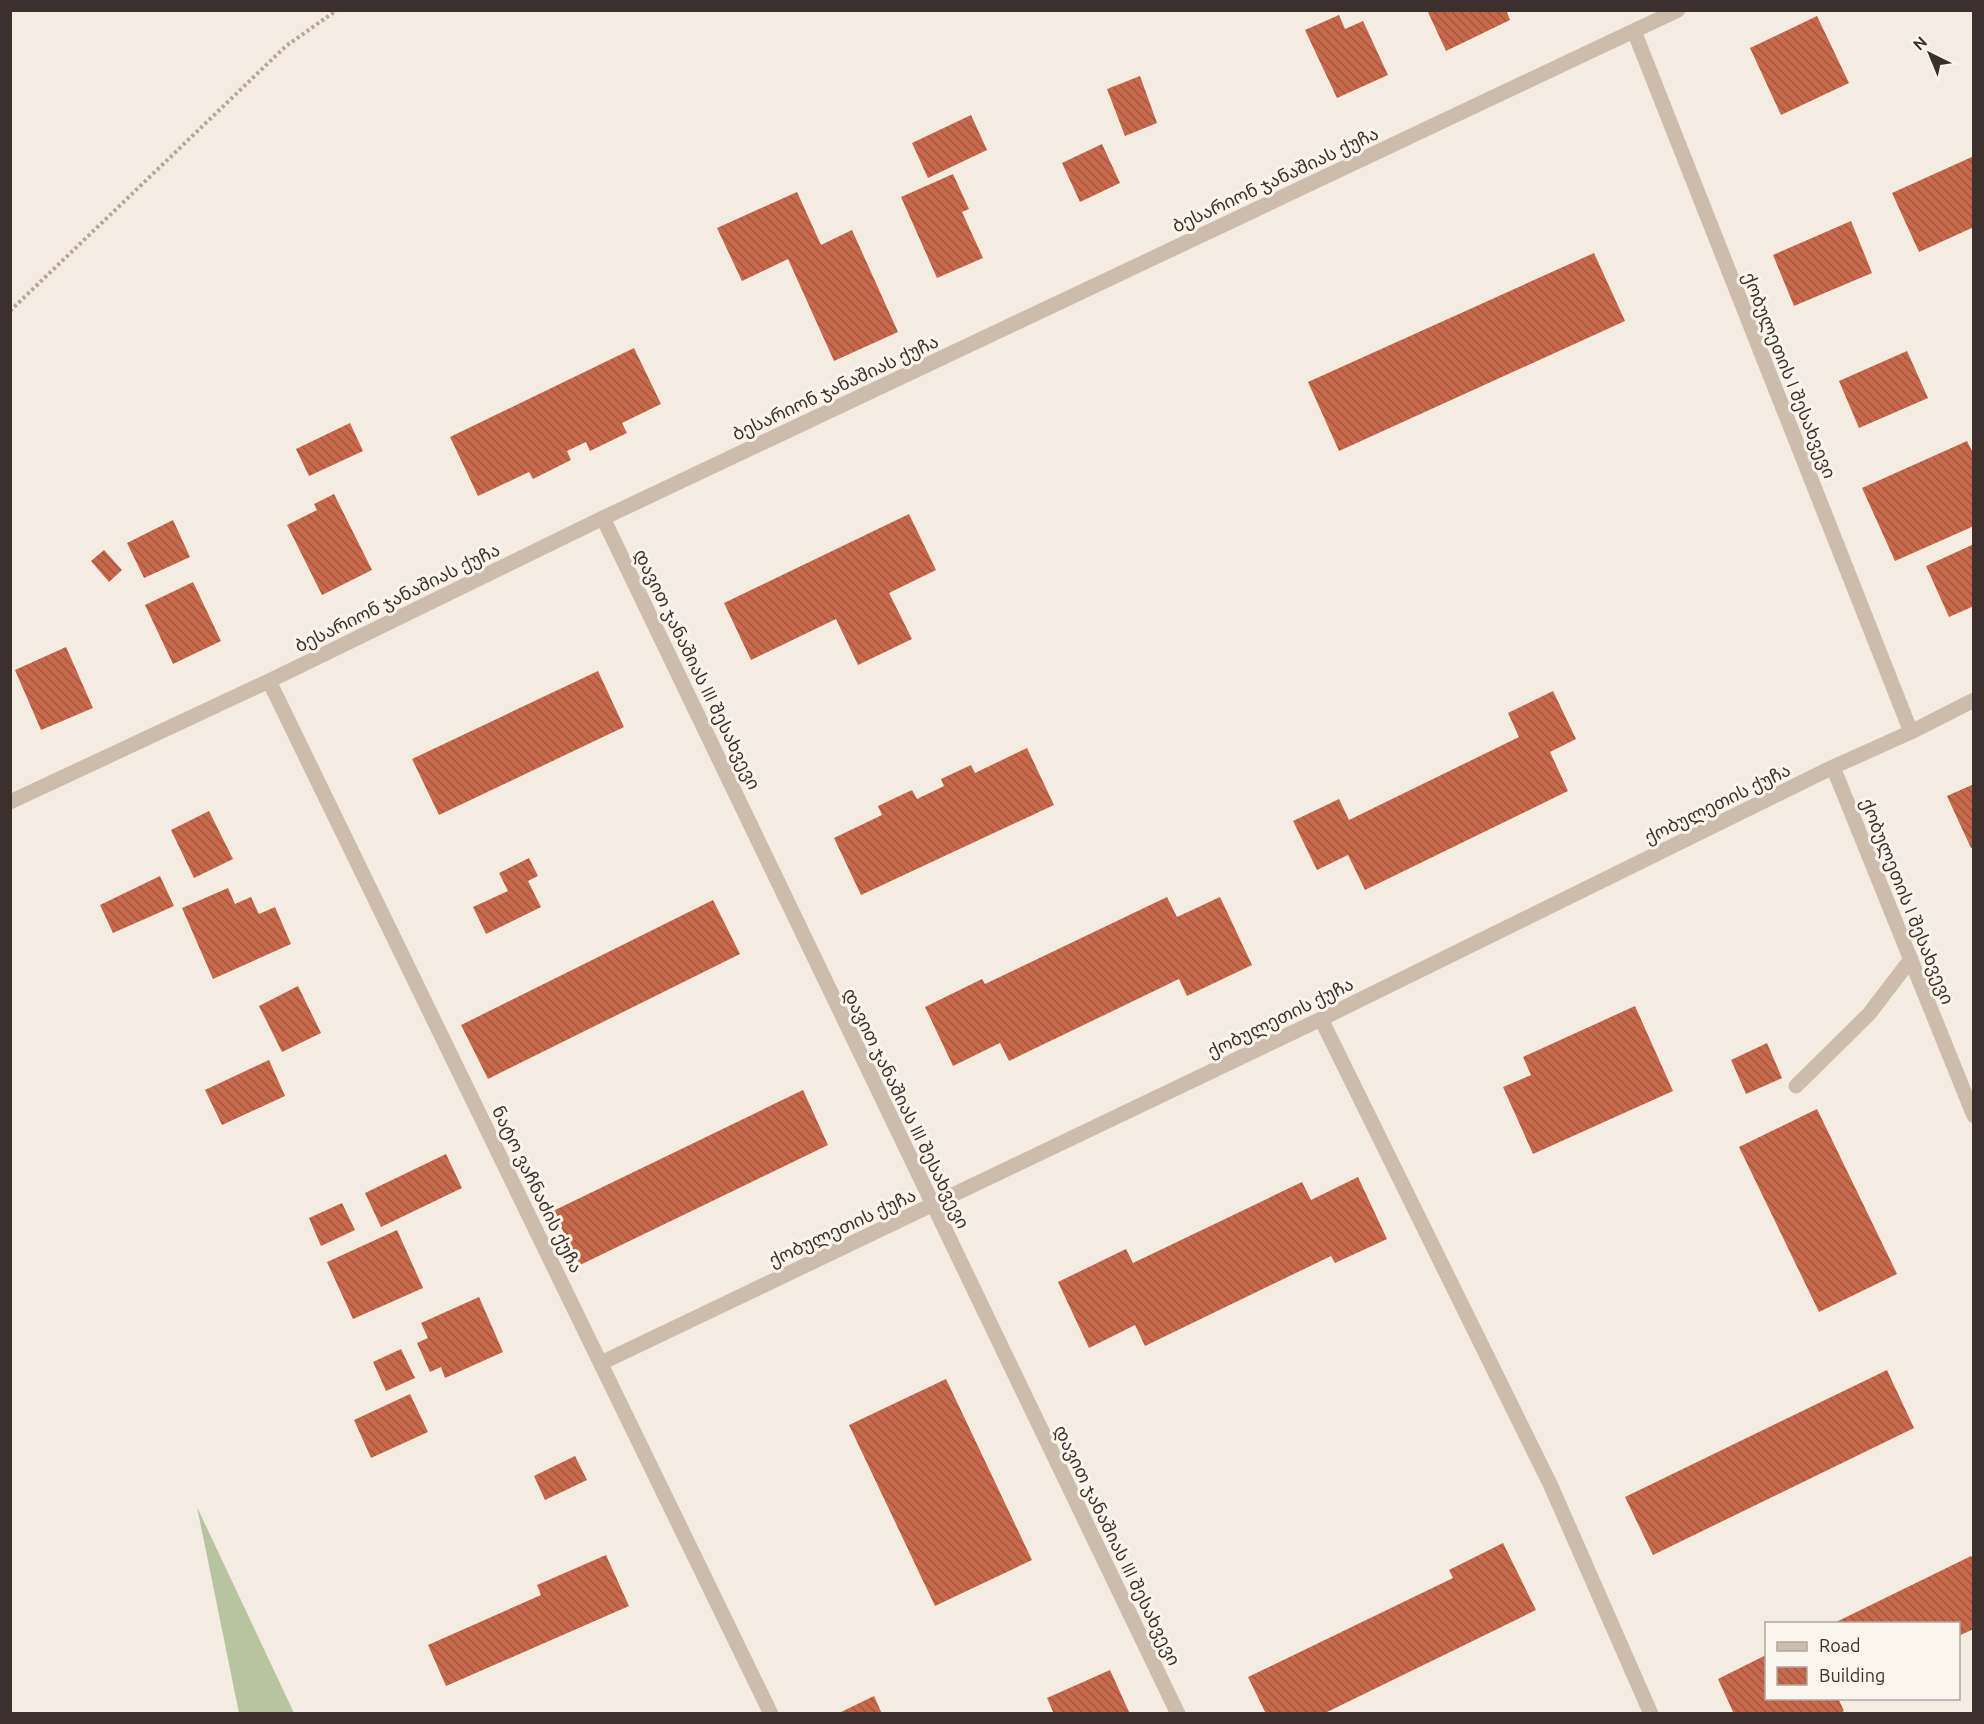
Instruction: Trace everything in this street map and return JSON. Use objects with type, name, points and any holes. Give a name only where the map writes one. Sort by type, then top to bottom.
[{"type":"street","name":"ბესარიონ ჯანაშიას ქუჩა","points":[[10,802],[269,681],[603,518],[1678,10]]},
{"type":"street","name":"ქობულეთის I შესახვევი","points":[[1634,32],[1911,732]]},
{"type":"street","name":"დავით ჯანაშიას III შესახვევი","points":[[603,518],[1178,1713]]},
{"type":"street","name":"ნატო ვაჩნაძის ქუჩა","points":[[269,681],[771,1713]]},
{"type":"street","name":"ქობულეთის ქუჩა","points":[[601,1363],[1321,1019],[1974,700]]},
{"type":"street","name":"ქობულეთის I შესახვევი","points":[[1833,767],[1974,1116]]},
{"type":"street","points":[[1796,1086],[1869,1014],[1911,959]]},
{"type":"street","points":[[1321,1019],[1551,1486],[1651,1713]]},
{"type":"path","points":[[10,311],[286,46],[337,10]]},
{"type":"green space","points":[[197,1507],[294,1713],[239,1713]]},
{"type":"building","points":[[1427,10],[1506,10],[1510,20],[1446,51]]},
{"type":"building","points":[[1339,15],[1345,29],[1363,21],[1388,75],[1337,98],[1305,30]]},
{"type":"building","points":[[1817,16],[1849,83],[1781,115],[1750,48]]},
{"type":"building","points":[[1140,76],[1157,123],[1125,136],[1107,89]]},
{"type":"building","points":[[971,115],[987,150],[928,178],[912,143]]},
{"type":"building","points":[[1102,144],[1120,183],[1080,202],[1062,163]]},
{"type":"building","points":[[1974,156],[1974,227],[1919,252],[1892,193]]},
{"type":"building","points":[[953,174],[969,209],[962,212],[983,258],[937,278],[901,197]]},
{"type":"building","points":[[797,192],[821,245],[852,230],[898,332],[834,361],[788,259],[742,281],[717,228]]},
{"type":"building","points":[[1851,221],[1872,273],[1794,306],[1773,255]]},
{"type":"building","points":[[1594,253],[1625,321],[1339,451],[1308,382]]},
{"type":"building","points":[[634,348],[661,404],[622,423],[627,433],[590,451],[586,442],[567,451],[571,460],[533,479],[529,472],[478,496],[450,437]]},
{"type":"building","points":[[1907,351],[1928,398],[1859,428],[1839,381]]},
{"type":"building","points":[[350,423],[363,451],[309,476],[296,449]]},
{"type":"building","points":[[1967,441],[1974,455],[1974,526],[1895,561],[1862,488]]},
{"type":"building","points":[[334,494],[372,570],[322,595],[287,525],[317,510],[314,504]]},
{"type":"building","points":[[909,514],[936,570],[889,593],[912,639],[858,665],[836,619],[751,660],[724,603]]},
{"type":"building","points":[[173,520],[190,557],[144,578],[127,543]]},
{"type":"building","points":[[1974,544],[1974,606],[1949,617],[1926,566]]},
{"type":"building","points":[[104,550],[122,570],[109,582],[91,561]]},
{"type":"building","points":[[193,582],[221,641],[173,664],[145,605]]},
{"type":"building","points":[[66,647],[93,708],[41,730],[15,670]]},
{"type":"building","points":[[598,671],[624,727],[439,815],[412,759]]},
{"type":"building","points":[[1553,691],[1576,739],[1550,752],[1568,791],[1365,890],[1348,855],[1317,870],[1293,821],[1339,799],[1349,820],[1519,737],[1508,713]]},
{"type":"building","points":[[1027,748],[1054,805],[861,895],[834,838],[882,815],[878,806],[912,790],[917,799],[944,786],[941,779],[971,765],[975,773]]},
{"type":"building","points":[[1974,784],[1974,847],[1971,848],[1947,796]]},
{"type":"building","points":[[209,811],[233,859],[194,878],[171,830]]},
{"type":"building","points":[[529,858],[538,876],[528,881],[541,907],[486,934],[473,907],[508,891],[499,873]]},
{"type":"building","points":[[160,876],[174,906],[113,933],[100,905]]},
{"type":"building","points":[[228,888],[235,904],[251,897],[259,914],[275,907],[291,944],[213,979],[182,908]]},
{"type":"building","points":[[1167,897],[1177,917],[1220,897],[1252,965],[1187,996],[1179,979],[1009,1061],[1000,1043],[953,1066],[925,1007],[982,979],[985,984]]},
{"type":"building","points":[[713,900],[740,954],[488,1079],[461,1025]]},
{"type":"building","points":[[298,986],[321,1033],[282,1052],[259,1006]]},
{"type":"building","points":[[1635,1006],[1673,1091],[1533,1154],[1503,1087],[1531,1075],[1523,1057]]},
{"type":"building","points":[[1767,1043],[1782,1078],[1746,1094],[1731,1060]]},
{"type":"building","points":[[269,1060],[285,1096],[222,1125],[205,1090]]},
{"type":"building","points":[[803,1090],[828,1145],[580,1265],[553,1211]]},
{"type":"building","points":[[1817,1109],[1897,1274],[1819,1312],[1739,1147]]},
{"type":"building","points":[[446,1154],[462,1188],[381,1227],[365,1193]]},
{"type":"building","points":[[1358,1177],[1387,1239],[1335,1263],[1331,1256],[1145,1346],[1135,1325],[1089,1348],[1058,1282],[1126,1249],[1133,1263],[1302,1182],[1311,1200]]},
{"type":"building","points":[[342,1203],[355,1230],[321,1246],[309,1218]]},
{"type":"building","points":[[397,1230],[423,1288],[353,1319],[327,1262]]},
{"type":"building","points":[[479,1297],[503,1352],[445,1378],[441,1367],[430,1372],[417,1343],[428,1338],[421,1323]]},
{"type":"building","points":[[401,1349],[415,1378],[386,1391],[373,1362]]},
{"type":"building","points":[[1887,1370],[1914,1428],[1653,1555],[1625,1497]]},
{"type":"building","points":[[946,1379],[1032,1560],[935,1606],[849,1425]]},
{"type":"building","points":[[410,1394],[428,1432],[371,1458],[354,1420]]},
{"type":"building","points":[[575,1456],[587,1480],[545,1500],[534,1476]]},
{"type":"building","points":[[1503,1543],[1536,1610],[1323,1714],[1266,1714],[1248,1677],[1453,1578],[1449,1570]]},
{"type":"building","points":[[606,1555],[629,1606],[446,1686],[428,1645],[541,1595],[537,1585]]},
{"type":"building","points":[[1971,1556],[1974,1561],[1974,1629],[1960,1635],[1960,1622],[1836,1622]]},
{"type":"building","points":[[1765,1656],[1765,1700],[1839,1700],[1844,1711],[1838,1714],[1734,1714],[1718,1679]]},
{"type":"building","points":[[1110,1670],[1130,1714],[1054,1714],[1047,1698]]},
{"type":"building","points":[[874,1696],[882,1714],[837,1714]]}]
